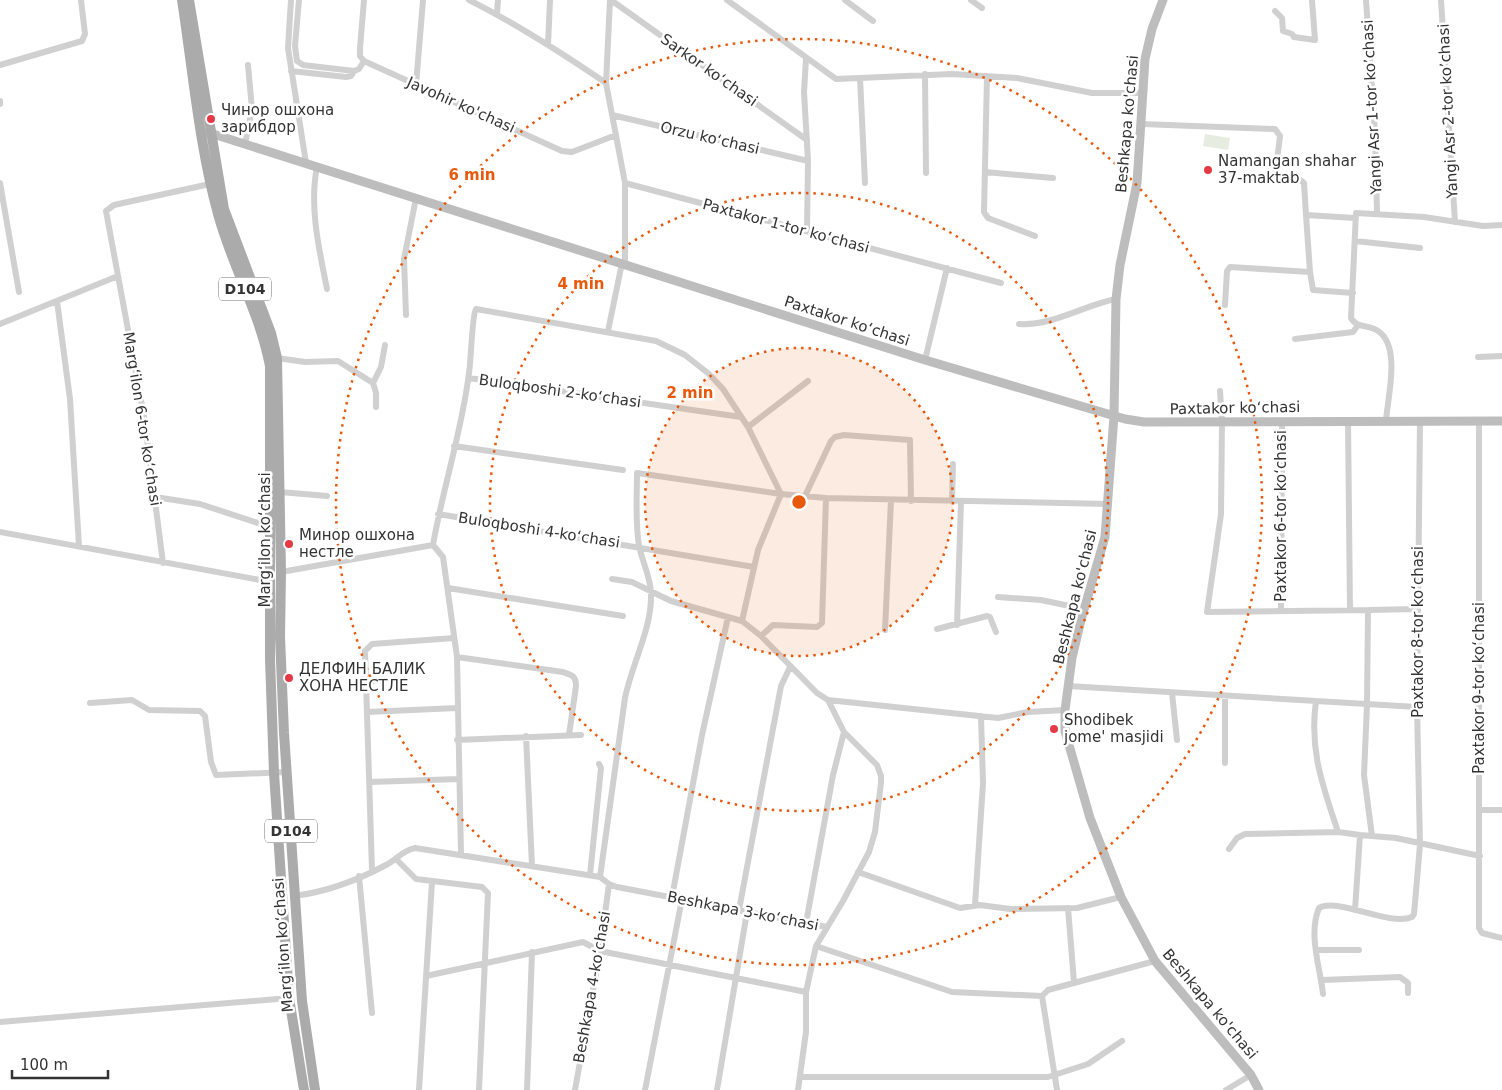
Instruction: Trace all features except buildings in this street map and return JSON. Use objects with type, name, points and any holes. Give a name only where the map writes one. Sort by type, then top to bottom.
[{"type":"main road","name":"Margʻilon koʻchasi","points":[[182,0],[206,133],[224,209],[271,333],[277,358],[281,572],[280,637],[294,896],[302,1002],[314,1090]]},
{"type":"main road","name":"Margʻilon koʻchasi","points":[[189,0],[206,133],[210,184],[226,242],[260,329],[270,366],[270,527],[274,773],[289,998],[304,1090]]},
{"type":"main road","name":"Beshkapa ko'chasi","points":[[1163,0],[1148,43],[1142,93],[1142,124],[1136,183],[1120,265],[1116,299],[1114,416],[1106,537],[1084,609],[1072,658],[1064,710],[1065,731],[1087,808],[1121,897],[1155,961],[1251,1076],[1260,1090]]},
{"type":"main road","name":"Paxtakor koʻchasi","points":[[206,133],[925,360],[1114,416],[1144,422],[1502,421]]},
{"type":"street","points":[[0,65],[82,42],[85,34],[81,0]]},
{"type":"street","points":[[290,0],[288,22],[290,71],[306,163]]},
{"type":"street","points":[[299,0],[295,46],[297,60],[302,65],[354,71]]},
{"type":"street","points":[[290,71],[351,76],[364,61],[360,56],[364,0]]},
{"type":"street","points":[[416,85],[423,0]]},
{"type":"street","points":[[469,0],[548,44],[606,83]]},
{"type":"street","points":[[497,14],[498,0]]},
{"type":"street","points":[[548,44],[550,0]]},
{"type":"street","points":[[608,331],[623,264],[625,183],[606,83],[610,0]]},
{"type":"street","name":"Sarkor koʻchasi","points":[[610,0],[807,140]]},
{"type":"street","points":[[727,0],[836,79],[925,74],[987,76],[1016,78],[1092,93],[1142,93]]},
{"type":"street","points":[[845,0],[873,21]]},
{"type":"street","points":[[971,0],[982,8]]},
{"type":"street","points":[[1276,11],[1282,18],[1282,31],[1292,34],[1294,37],[1315,40],[1312,0]]},
{"type":"street","name":"Yangi Asr 1-tor koʼchasi","points":[[1366,0],[1375,133],[1377,213]]},
{"type":"street","name":"Yangi Asr 2-tor koʼchasi","points":[[1441,0],[1454,222]]},
{"type":"street","points":[[806,59],[804,92],[808,161],[807,231]]},
{"type":"street","name":"Javohir ko'chasi","points":[[364,61],[562,152],[572,152],[616,135]]},
{"type":"street","points":[[245,144],[251,123],[252,102],[248,66]]},
{"type":"street","points":[[925,74],[926,174]]},
{"type":"street","points":[[987,76],[986,216],[1036,236]]},
{"type":"street","points":[[860,78],[865,183]]},
{"type":"street","name":"Orzu koʻchasi","points":[[612,115],[808,161]]},
{"type":"street","points":[[1142,124],[1275,129],[1280,136],[1275,177],[1300,180],[1304,183],[1313,290],[1353,293]]},
{"type":"street","points":[[317,167],[313,185],[314,202],[327,288]]},
{"type":"street","points":[[985,172],[1052,178]]},
{"type":"street","points":[[0,183],[19,292]]},
{"type":"street","name":"Paxtakor 1-tor koʻchasi","points":[[625,183],[1001,283]]},
{"type":"street","name":"Margʻilon 6-tor koʻchasi","points":[[163,562],[144,416],[107,209],[114,205],[210,184]]},
{"type":"street","points":[[406,316],[404,259],[416,198]]},
{"type":"street","points":[[1386,420],[1391,348],[1380,332],[1358,325],[1351,318],[1355,218],[1358,212],[1488,227],[1502,225]]},
{"type":"street","points":[[1306,215],[1355,218]]},
{"type":"street","points":[[1355,242],[1420,248]]},
{"type":"street","points":[[1225,305],[1227,271],[1230,267],[1310,272]]},
{"type":"street","points":[[925,360],[947,268]]},
{"type":"street","points":[[0,324],[118,276]]},
{"type":"street","points":[[1019,324],[1039,324],[1091,305],[1116,299]]},
{"type":"street","points":[[57,301],[70,398],[79,546]]},
{"type":"street","points":[[461,854],[456,657],[443,557],[433,545],[438,514],[469,378],[474,326],[473,314],[476,309],[656,340],[685,355],[714,379],[748,427],[781,494],[754,567],[742,621]]},
{"type":"street","points":[[1295,339],[1353,332],[1358,325]]},
{"type":"street","points":[[373,383],[381,367],[385,345]]},
{"type":"street","points":[[1478,357],[1502,356]]},
{"type":"street","points":[[277,358],[305,362],[338,362],[373,383],[376,393],[376,407]]},
{"type":"street","name":"Buloqboshi 2-koʻchasi","points":[[469,378],[741,417]]},
{"type":"street","points":[[748,427],[808,381]]},
{"type":"street","points":[[1220,391],[1222,422]]},
{"type":"street","points":[[1348,420],[1350,610]]},
{"type":"street","name":"Paxtakor 8-tor koʻchasi","points":[[1323,994],[1315,929],[1319,908],[1325,906],[1355,910],[1403,920],[1412,917],[1420,844],[1417,707],[1420,420]]},
{"type":"street","name":"Paxtakor 9-tor koʻchasi","points":[[1479,420],[1479,928],[1482,933],[1502,938]]},
{"type":"street","name":"Paxtakor 6-tor koʻchasi","points":[[1281,611],[1282,421]]},
{"type":"street","name":"Paxtakor 6-tor koʻchasi","points":[[1222,422],[1222,514],[1207,612],[1418,609]]},
{"type":"street","points":[[805,496],[831,441],[835,437],[844,435],[910,440],[911,501]]},
{"type":"street","points":[[454,446],[623,470]]},
{"type":"street","points":[[952,501],[953,464]]},
{"type":"street","points":[[294,896],[319,893],[396,859],[404,852],[415,848],[600,877],[624,698],[646,631],[651,593],[640,546],[637,473],[781,494],[826,498],[1109,504]]},
{"type":"street","points":[[280,492],[327,496]]},
{"type":"street","points":[[155,498],[200,504],[270,527]]},
{"type":"street","points":[[761,636],[773,625],[817,627],[822,623],[826,498]]},
{"type":"street","points":[[886,630],[890,500]]},
{"type":"street","points":[[957,626],[961,501]]},
{"type":"street","name":"Buloqboshi 4-koʻchasi","points":[[438,514],[640,546],[754,567]]},
{"type":"street","points":[[0,532],[271,582]]},
{"type":"street","points":[[281,572],[433,545]]},
{"type":"street","name":"Beshkapa 3-koʻchasi","points":[[600,877],[609,884],[827,927],[869,852],[875,832],[881,776],[877,766],[844,732],[828,700],[790,667],[761,636],[742,621],[671,601],[651,593],[632,582],[612,579]]},
{"type":"street","points":[[448,588],[623,616]]},
{"type":"street","points":[[998,597],[1041,600],[1084,609]]},
{"type":"street","points":[[1368,610],[1364,775],[1372,836]]},
{"type":"street","points":[[936,629],[957,626],[987,616],[990,617],[996,632]]},
{"type":"street","points":[[672,897],[702,735],[728,617]]},
{"type":"street","points":[[372,870],[365,651],[372,644],[454,638]]},
{"type":"street","points":[[456,657],[563,672],[574,676],[576,686],[569,735]]},
{"type":"street","points":[[739,910],[781,686],[790,667]]},
{"type":"street","points":[[1068,686],[1417,707]]},
{"type":"street","points":[[1172,693],[1177,740]]},
{"type":"street","points":[[1225,696],[1225,763]]},
{"type":"street","points":[[90,703],[132,700],[149,710],[200,711],[204,716],[211,762],[216,775],[287,772]]},
{"type":"street","points":[[828,700],[998,718],[1028,712],[1064,710]]},
{"type":"street","points":[[1316,701],[1312,727],[1314,748],[1338,832]]},
{"type":"street","points":[[367,712],[457,708]]},
{"type":"street","points":[[975,905],[983,783],[981,716]]},
{"type":"street","points":[[806,923],[833,775],[844,732]]},
{"type":"street","points":[[457,740],[581,734]]},
{"type":"street","points":[[526,736],[532,866]]},
{"type":"street","points":[[590,875],[601,768],[599,764]]},
{"type":"street","points":[[370,782],[459,778]]},
{"type":"street","points":[[1479,810],[1502,810]]},
{"type":"street","points":[[1230,849],[1237,838],[1245,834],[1338,832],[1396,838],[1480,856]]},
{"type":"street","points":[[1355,910],[1360,834]]},
{"type":"street","points":[[396,859],[416,879],[482,887],[486,890],[488,901],[479,1090]]},
{"type":"street","points":[[858,872],[952,906],[967,908],[975,905],[1010,909],[1088,907],[1121,897]]},
{"type":"street","points":[[359,876],[372,1013]]},
{"type":"street","points":[[419,1090],[432,882]]},
{"type":"street","name":"Beshkapa 4-koʻchasi","points":[[574,1090],[600,951],[609,884]]},
{"type":"street","points":[[645,1090],[682,899]]},
{"type":"street","points":[[1068,908],[1074,982]]},
{"type":"street","points":[[718,1090],[747,912]]},
{"type":"street","points":[[798,1090],[806,1032],[806,992],[816,946],[827,927]]},
{"type":"street","points":[[426,976],[578,942],[592,945],[600,951],[806,992]]},
{"type":"street","points":[[816,946],[952,992],[1042,996],[1048,990],[1155,961]]},
{"type":"street","points":[[1317,950],[1359,950]]},
{"type":"street","points":[[527,1090],[532,952]]},
{"type":"street","points":[[1322,980],[1400,977],[1408,983],[1408,992]]},
{"type":"street","points":[[1042,996],[1057,1090]]},
{"type":"street","points":[[0,1022],[289,998]]},
{"type":"street","points":[[800,1078],[1054,1075],[1088,1064],[1122,1042]]},
{"type":"street","points":[[1226,1090],[1251,1076]]},
{"type":"shaded area","points":[[1205,134],[1230,138],[1228,150],[1203,146]]},
{"type":"place","name":"Чинор ошхона зарибдор","points":[[211,119]]},
{"type":"place","name":"Namangan shahar 37-maktab","points":[[1208,170]]},
{"type":"place","name":"Минор ошхона нестле","points":[[289,544]]},
{"type":"place","name":"ДЕЛФИН БАЛИК ХОНА НЕСТЛЕ","points":[[289,678]]},
{"type":"place","name":"Shodibek jome' masjidi","points":[[1054,729]]}]
